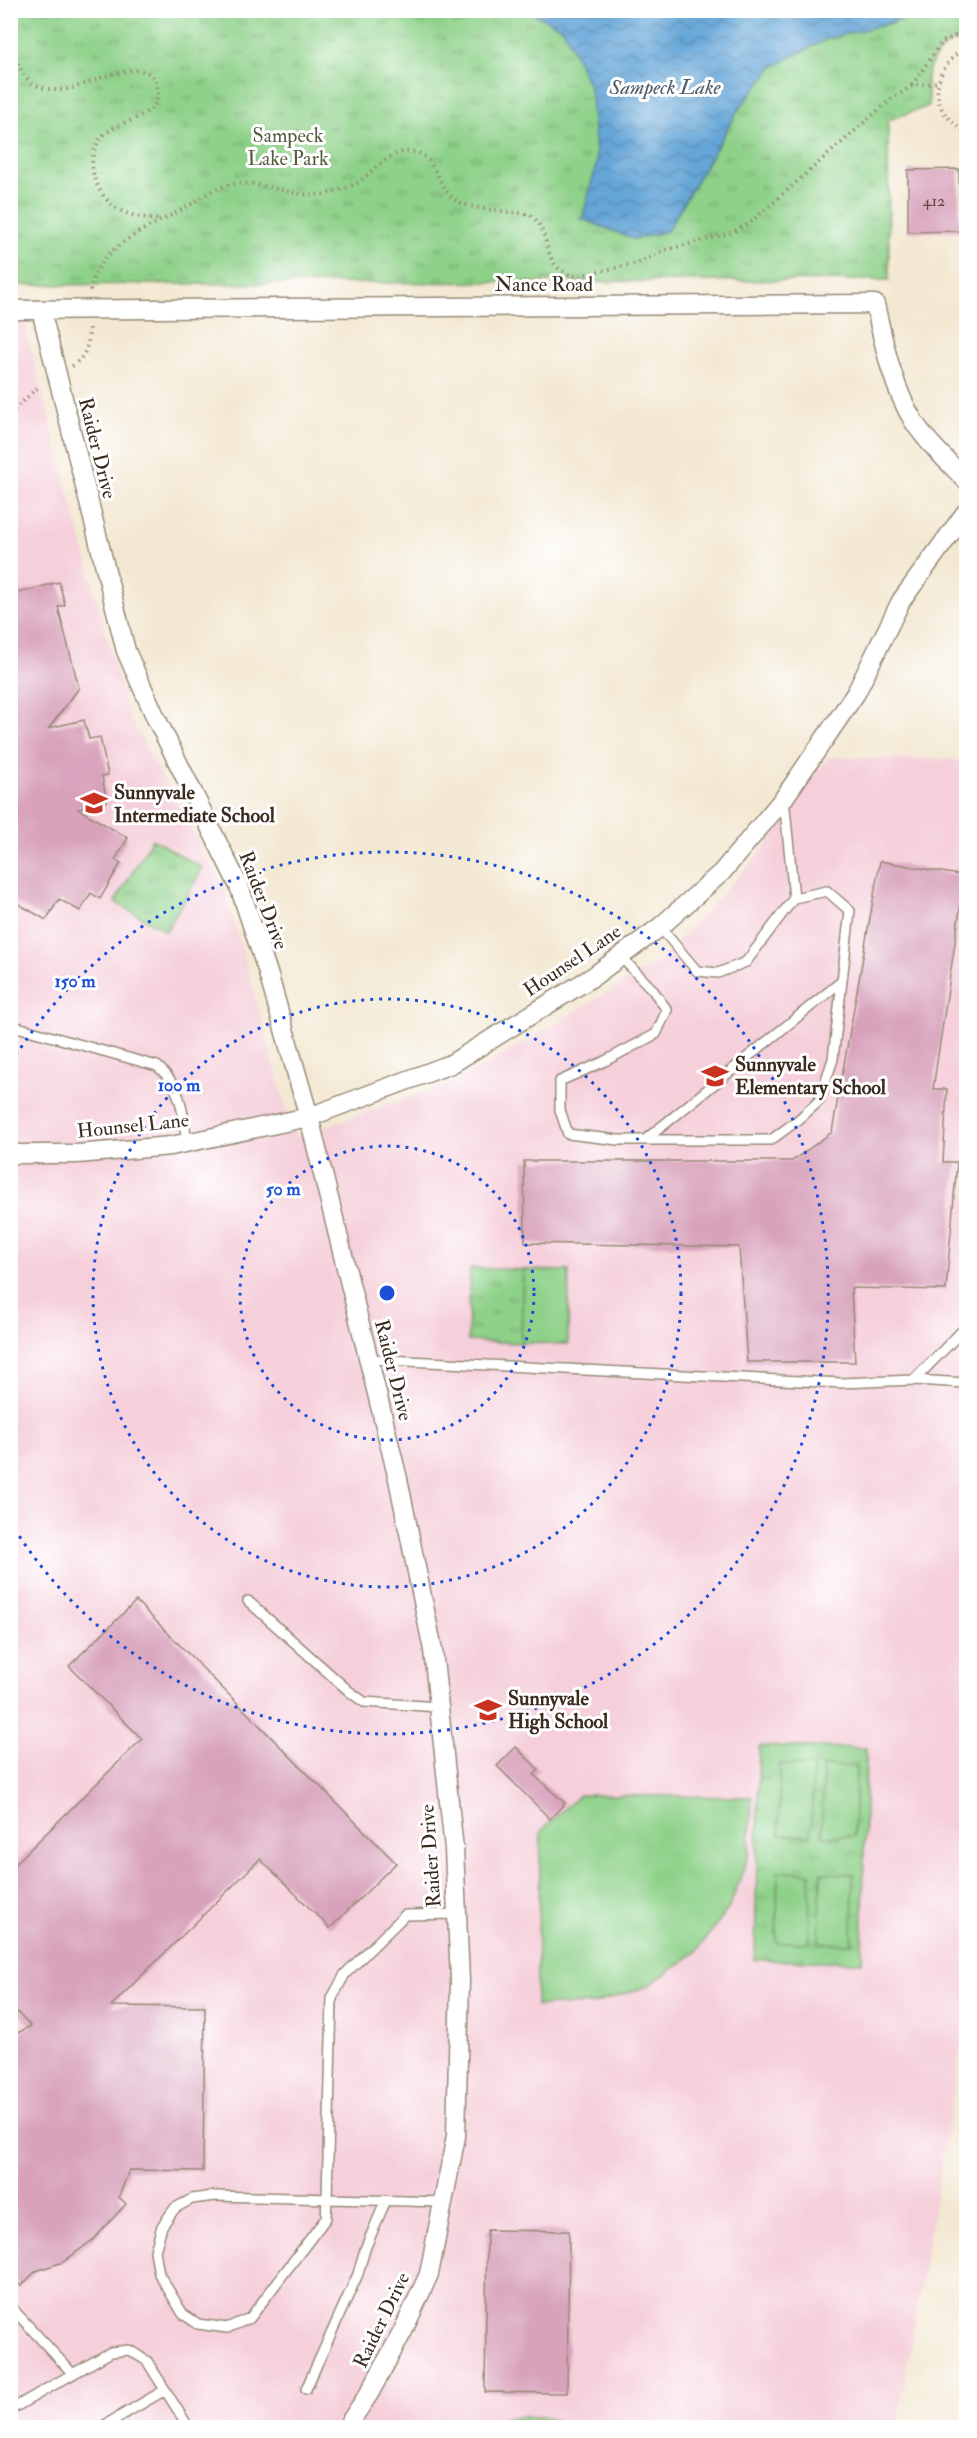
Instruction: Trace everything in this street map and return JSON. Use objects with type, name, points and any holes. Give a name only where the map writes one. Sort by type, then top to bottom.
[{"type":"street","name":"Nance Road","points":[[10,310],[875,304],[892,375],[914,422],[966,480]]},
{"type":"street","name":"Raider Drive","points":[[41,310],[126,651],[156,718],[239,886],[268,973],[309,1117],[398,1479],[433,1650],[454,1849],[460,1980],[456,2136],[429,2274],[403,2331],[370,2392],[346,2427]]},
{"type":"street","name":"Hounsel Lane","points":[[10,1154],[77,1154],[171,1146],[309,1117],[451,1064],[594,976],[660,927],[722,872],[784,798],[856,693],[901,601],[966,512]]},
{"type":"lane","points":[[784,798],[794,898]]},
{"type":"lane","points":[[620,956],[652,989],[667,1010],[656,1034],[560,1081],[560,1110],[568,1134],[618,1140],[771,1140],[819,1101],[833,1059],[850,911],[827,891],[794,898],[746,962],[718,973],[697,971],[660,927]]},
{"type":"lane","points":[[645,1140],[842,981]]},
{"type":"lane","points":[[10,1025],[157,1066],[168,1075],[180,1096],[188,1143]]},
{"type":"lane","points":[[915,1380],[966,1328]]},
{"type":"lane","points":[[368,1359],[841,1383],[915,1380],[966,1383]]},
{"type":"lane","points":[[248,1601],[364,1702],[439,1707]]},
{"type":"lane","points":[[443,2202],[327,2198],[215,2196],[192,2199],[175,2208],[162,2226],[155,2251],[159,2274],[183,2314],[198,2324],[226,2328],[250,2318],[326,2218],[327,2198],[332,1998],[345,1974],[405,1915],[457,1914]]},
{"type":"lane","points":[[306,2389],[358,2274],[365,2249],[386,2200]]},
{"type":"lane","points":[[10,2306],[73,2374]]},
{"type":"lane","points":[[10,2410],[111,2352],[129,2350],[147,2361],[189,2427]]},
{"type":"lane","points":[[100,2427],[165,2390]]},
{"type":"path","points":[[10,28],[15,54],[21,69],[29,80],[40,87],[71,89],[132,70],[145,71],[154,79],[159,90],[158,101],[147,112],[122,123],[100,139],[93,156],[92,175],[102,195],[119,210],[143,218],[161,220]]},
{"type":"path","points":[[10,414],[42,383],[83,357],[90,340],[93,277],[110,254],[138,232],[189,205],[209,191],[233,184],[254,184],[301,194],[324,194],[354,184],[392,156],[403,152],[414,152],[430,163],[442,185],[454,199],[467,205],[530,215],[538,220],[551,259],[558,269],[577,276],[638,263],[666,250],[730,233],[750,223],[890,100],[912,86],[942,42],[966,31]]},
{"type":"path","points":[[966,47],[952,56],[943,68],[938,82],[940,103],[947,118],[966,132]]},
{"type":"path","points":[[912,86],[938,82]]},
{"type":"shaded area","name":"Sunnyvale High School","points":[[10,316],[22,316],[128,715],[225,890],[295,1137],[441,1086],[486,1065],[658,962],[756,858],[828,757],[966,760],[966,2018],[897,2427],[11,2427]]},
{"type":"green space","name":"Sampeck Lake Park","points":[[966,10],[966,37],[946,46],[936,56],[929,69],[927,80],[929,106],[888,120],[889,280],[11,285],[10,11]]},
{"type":"green space","points":[[152,839],[203,868],[166,931],[115,902]]},
{"type":"green space","points":[[470,1268],[523,1270],[521,1343],[468,1341]]},
{"type":"green space","points":[[523,1270],[569,1271],[568,1344],[521,1343]]},
{"type":"green space","points":[[759,1746],[866,1748],[862,1962],[755,1960]]},
{"type":"green space","points":[[780,1765],[813,1766],[811,1836],[779,1835]]},
{"type":"green space","points":[[823,1766],[856,1766],[854,1836],[822,1836]]},
{"type":"green space","points":[[579,1795],[752,1797],[749,1854],[729,1908],[695,1953],[648,1986],[593,2004],[536,2006],[541,1831]]},
{"type":"green space","points":[[778,1872],[810,1873],[809,1943],[776,1942]]},
{"type":"green space","points":[[821,1873],[853,1874],[852,1944],[819,1943]]},
{"type":"green space","points":[[508,2417],[546,2417],[576,2427],[477,2427]]},
{"type":"water","name":"Sampeck Lake","points":[[528,11],[939,11],[829,38],[774,66],[739,109],[667,231],[634,239],[582,219],[597,162],[590,88],[563,28]]},
{"type":"building","points":[[959,169],[960,231],[908,232],[908,170]]},
{"type":"building","points":[[59,582],[65,605],[58,607],[79,688],[49,728],[84,720],[89,739],[100,737],[108,775],[102,776],[107,802],[78,809],[128,838],[115,860],[121,863],[100,899],[91,893],[80,911],[59,899],[46,920],[10,899],[10,595]]},
{"type":"building","points":[[880,861],[965,876],[933,1089],[947,1089],[943,1162],[957,1162],[946,1290],[851,1288],[855,1362],[747,1362],[739,1247],[525,1243],[524,1161],[792,1161],[832,1132]]},
{"type":"building","points":[[136,1601],[396,1863],[330,1928],[260,1859],[111,2006],[205,2007],[203,2171],[129,2170],[119,2197],[126,2204],[94,2239],[63,2262],[36,2271],[21,2286],[10,2276],[10,2037],[31,2026],[10,2005],[10,1869],[142,1739],[69,1666]]},
{"type":"building","points":[[516,1747],[539,1770],[534,1775],[565,1803],[550,1819],[497,1766]]},
{"type":"building","points":[[487,2230],[569,2231],[567,2393],[485,2392]]},
{"type":"place","name":"Sunnyvale Intermediate School","points":[[94,803]]},
{"type":"place","name":"Sunnyvale Elementary School","points":[[715,1076]]},
{"type":"place","name":"Sunnyvale High School","points":[[488,1710]]}]
